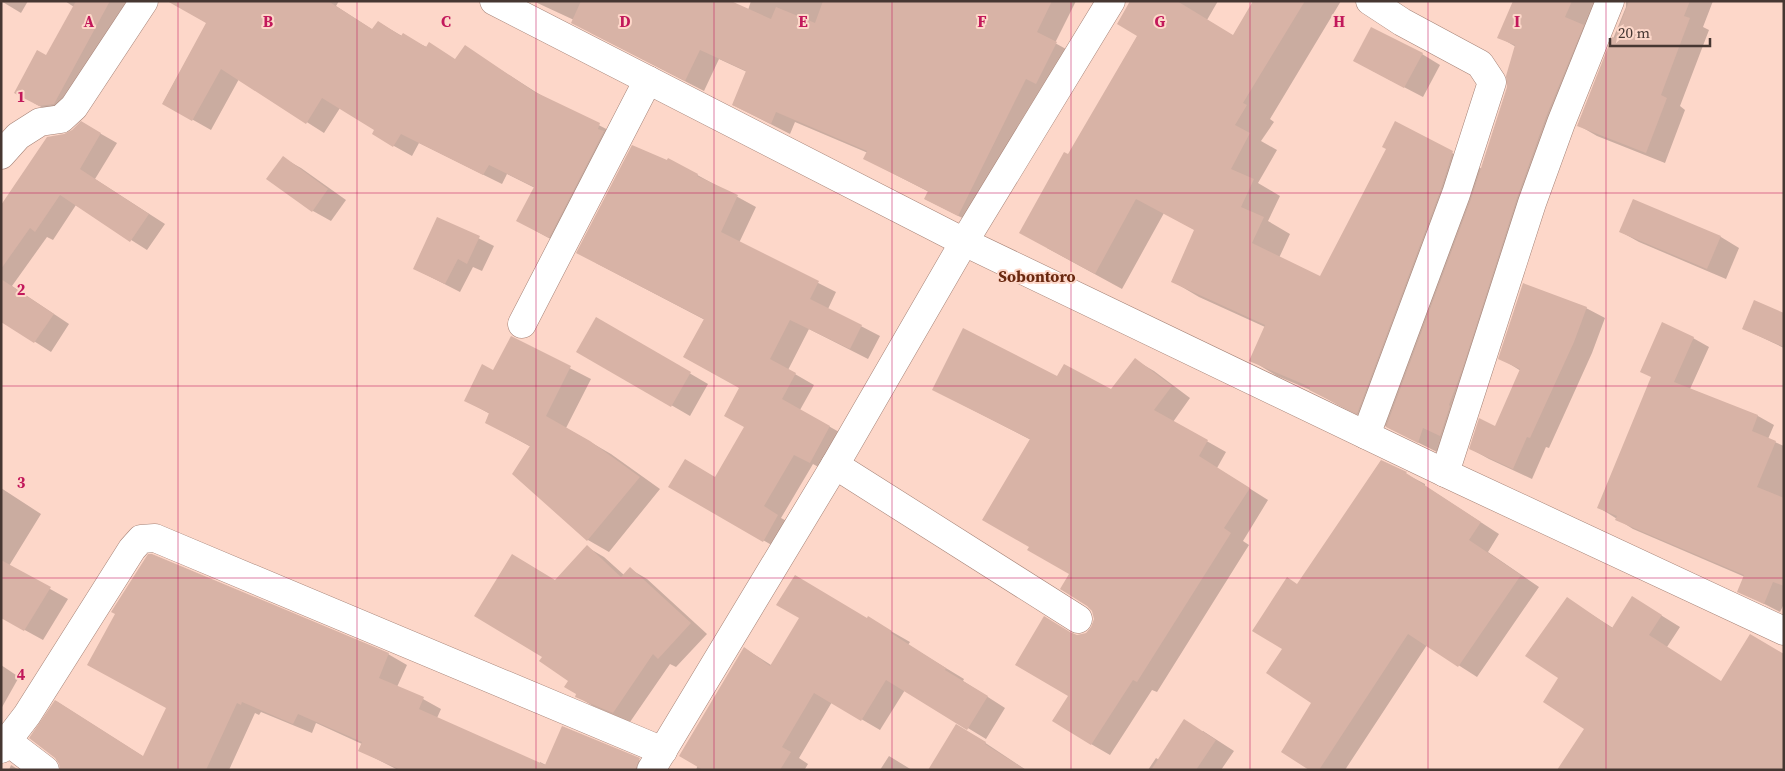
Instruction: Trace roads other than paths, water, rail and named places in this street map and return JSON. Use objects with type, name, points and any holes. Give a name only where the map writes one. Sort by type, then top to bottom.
[{"type":"street","points":[[1,154],[18,136],[40,122],[61,118],[74,106],[144,1]]},
{"type":"street","points":[[494,1],[964,242],[1445,473],[1784,631]]},
{"type":"street","points":[[45,770],[4,745],[27,715],[132,549],[141,539],[155,538],[657,760],[835,465],[964,242],[1111,1]]},
{"type":"street","points":[[1366,435],[1456,194],[1492,82],[1480,64],[1402,22],[1370,1]]},
{"type":"street","points":[[1445,473],[1535,194],[1610,1]]},
{"type":"street","points":[[522,324],[648,80]]},
{"type":"street","points":[[835,465],[1078,619]]},
{"type":"district","name":"Sobontoro","points":[[1037,276]]}]
